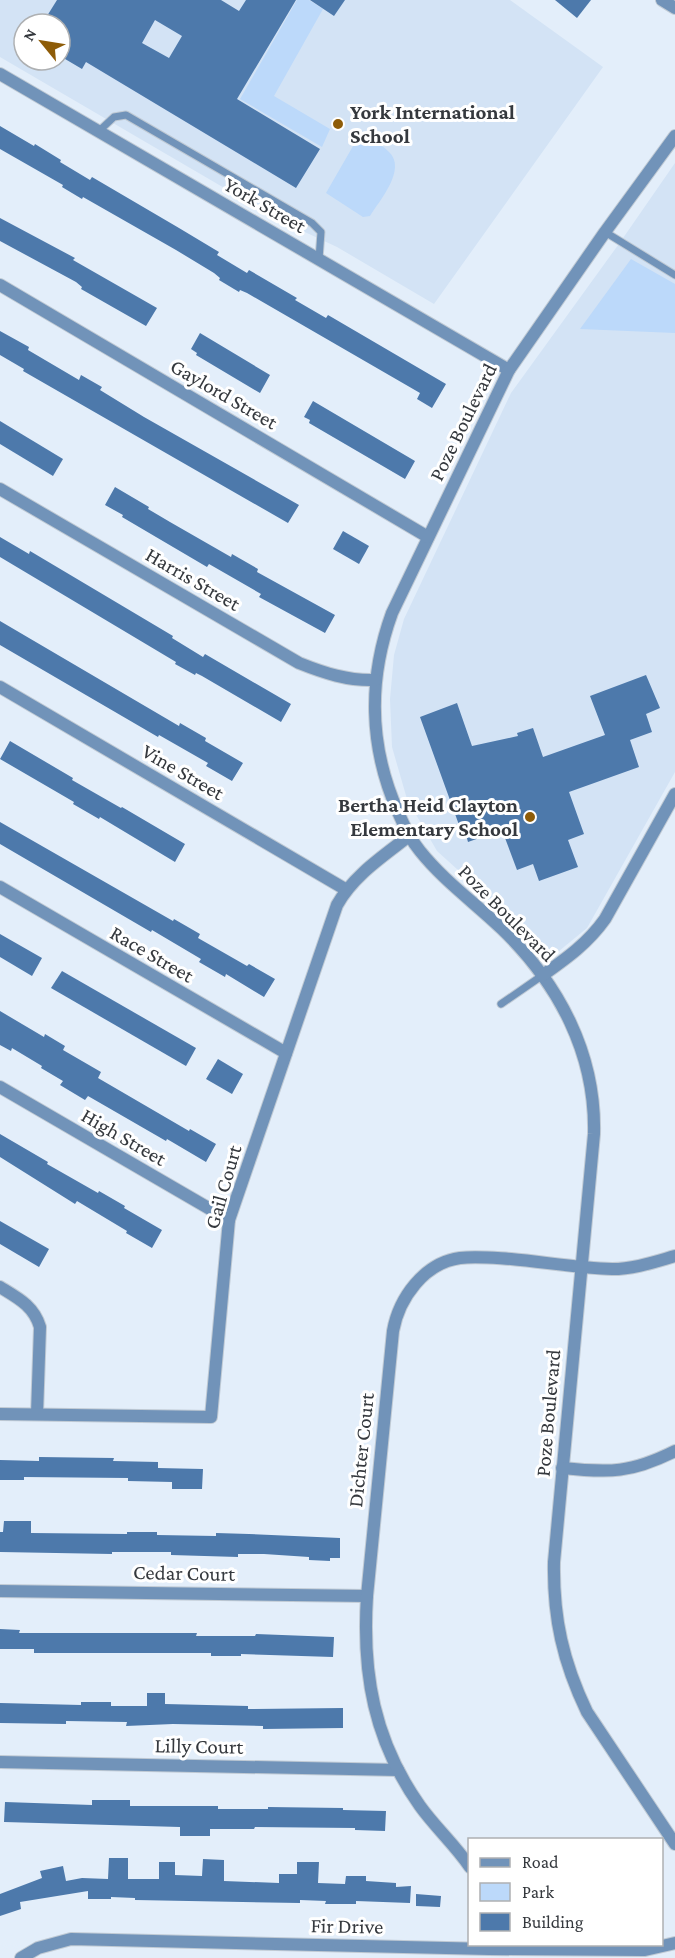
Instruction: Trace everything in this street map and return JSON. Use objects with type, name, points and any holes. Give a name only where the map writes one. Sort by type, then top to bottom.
[{"type":"street","points":[[662,0],[675,8]]},
{"type":"street","name":"York Street","points":[[0,74],[508,370]]},
{"type":"street","name":"Poze Boulevard","points":[[675,136],[604,232],[508,370],[392,613],[375,680],[375,731],[378,753],[385,780],[409,836],[420,852],[449,882],[501,928],[543,975],[568,1014],[581,1047],[591,1090],[594,1134],[554,1562],[554,1592],[559,1638],[576,1690],[587,1712],[675,1844]]},
{"type":"street","name":"Gaylord Street","points":[[0,285],[428,537]]},
{"type":"street","name":"Harris Street","points":[[0,489],[299,663],[341,677],[375,680]]},
{"type":"street","name":"Vine Street","points":[[0,687],[345,889]]},
{"type":"street","points":[[543,975],[577,950],[594,934],[605,919],[675,794]]},
{"type":"street","name":"Gail Court","points":[[0,1414],[211,1417],[230,1220],[285,1053],[337,905],[345,889],[409,836]]},
{"type":"street","name":"Race Street","points":[[0,887],[285,1053]]},
{"type":"street","name":"High Street","points":[[0,1087],[230,1220]]},
{"type":"street","name":"Dichter Court","points":[[468,1864],[421,1808],[398,1770],[382,1736],[371,1695],[366,1662],[367,1596],[393,1331],[398,1312],[403,1300],[425,1274],[454,1259],[489,1257],[630,1268],[675,1256]]},
{"type":"street","points":[[0,1287],[25,1303],[37,1316],[40,1328],[37,1414]]},
{"type":"street","points":[[562,1468],[595,1472],[625,1470],[650,1463],[675,1451]]},
{"type":"street","name":"Cedar Court","points":[[0,1591],[367,1596]]},
{"type":"street","name":"Lilly Court","points":[[0,1762],[398,1770]]},
{"type":"street","name":"Fir Drive","points":[[21,1958],[38,1948],[71,1939],[645,1950],[662,1946]]},
{"type":"lane","points":[[99,131],[114,117],[126,115],[312,223],[321,232],[319,259]]},
{"type":"lane","points":[[604,232],[675,275]]},
{"type":"lane","points":[[501,1005],[543,975]]},
{"type":"shaded area","name":"York International School","points":[[0,0],[510,0],[603,67],[434,304],[337,247],[279,220],[26,72],[72,72],[72,12],[12,12],[12,64],[0,57]]},
{"type":"shaded area","points":[[675,163],[675,772],[587,928],[553,956],[437,851],[407,799],[392,747],[390,699],[394,655],[404,619],[511,393]]},
{"type":"green space","points":[[297,0],[309,0],[323,9],[274,96],[330,129],[322,147],[240,99]]},
{"type":"green space","points":[[360,134],[386,149],[394,159],[395,167],[394,176],[385,193],[370,216],[363,217],[326,193]]},
{"type":"green space","points":[[631,259],[675,284],[675,333],[580,329]]},
{"type":"building","points":[[57,0],[221,0],[239,11],[246,0],[296,0],[237,99],[320,149],[296,188],[86,62],[82,69],[72,63],[72,12],[50,12]],"holes":[[[155,20],[182,36],[169,58],[142,43]]]},
{"type":"building","points":[[310,0],[345,0],[334,16]]},
{"type":"building","points":[[555,0],[591,0],[577,18]]},
{"type":"building","points":[[0,126],[34,146],[35,144],[90,180],[92,177],[179,228],[219,252],[217,255],[247,273],[249,270],[326,318],[328,315],[446,384],[432,408],[417,399],[420,393],[247,293],[240,290],[239,292],[219,280],[220,278],[214,273],[176,250],[83,197],[82,199],[62,187],[63,185],[0,149]]},
{"type":"building","points":[[0,218],[75,258],[73,260],[157,308],[146,326],[81,289],[82,287],[76,282],[0,241]]},
{"type":"building","points":[[0,331],[79,380],[81,375],[102,387],[100,390],[144,417],[299,505],[288,523],[23,371],[24,369],[0,355]]},
{"type":"building","points":[[200,333],[270,375],[260,393],[196,355],[197,353],[191,349]]},
{"type":"building","points":[[313,401],[415,461],[405,479],[309,423],[310,420],[304,417]]},
{"type":"building","points":[[0,421],[63,459],[53,476],[0,444]]},
{"type":"building","points":[[115,487],[170,522],[231,557],[232,554],[258,569],[257,572],[335,615],[325,633],[259,597],[261,594],[209,564],[207,567],[122,517],[123,515],[105,505]]},
{"type":"building","points":[[343,531],[369,546],[359,564],[333,549]]},
{"type":"building","points":[[0,537],[29,554],[30,551],[173,636],[172,638],[203,657],[205,654],[291,704],[281,722],[202,676],[196,673],[195,675],[175,664],[176,662],[0,557]]},
{"type":"building","points":[[0,621],[179,726],[180,723],[206,738],[205,741],[243,763],[232,781],[206,766],[208,763],[159,735],[158,737],[0,645]]},
{"type":"building","points":[[646,675],[660,708],[646,714],[652,732],[630,740],[639,767],[569,792],[584,834],[568,840],[578,867],[539,881],[533,864],[517,870],[502,830],[468,842],[466,835],[463,836],[420,717],[457,703],[472,746],[518,736],[517,733],[533,728],[543,757],[605,735],[590,696]]},
{"type":"building","points":[[10,741],[73,778],[72,780],[185,844],[175,862],[0,759]]},
{"type":"building","points":[[0,822],[173,921],[174,919],[200,934],[198,938],[247,966],[249,964],[275,979],[264,997],[226,974],[225,977],[199,962],[201,959],[0,844]]},
{"type":"building","points":[[0,934],[42,958],[32,976],[0,957]]},
{"type":"building","points":[[62,971],[196,1048],[186,1066],[51,988]]},
{"type":"building","points":[[0,1011],[44,1037],[45,1034],[65,1046],[63,1050],[101,1072],[98,1078],[189,1131],[190,1129],[216,1144],[206,1162],[88,1096],[85,1100],[60,1085],[63,1081],[41,1068],[42,1066],[12,1048],[11,1051],[0,1045]]},
{"type":"building","points":[[218,1059],[243,1074],[232,1094],[206,1079]]},
{"type":"building","points":[[0,1134],[48,1162],[47,1164],[98,1193],[99,1191],[162,1230],[152,1248],[77,1201],[75,1204],[0,1157]]},
{"type":"building","points":[[0,1221],[49,1249],[39,1267],[0,1244]]},
{"type":"building","points":[[39,1457],[114,1458],[113,1461],[158,1462],[158,1468],[203,1469],[202,1489],[172,1489],[172,1482],[128,1481],[128,1478],[24,1477],[24,1480],[0,1480],[0,1460],[39,1461]]},
{"type":"building","points":[[4,1521],[31,1521],[31,1533],[157,1532],[157,1535],[216,1536],[216,1533],[340,1538],[340,1558],[330,1558],[330,1561],[264,1554],[238,1554],[238,1557],[171,1555],[171,1552],[112,1552],[112,1554],[0,1552],[0,1532],[3,1532]]},
{"type":"building","points":[[0,1629],[20,1630],[19,1633],[197,1633],[196,1636],[255,1636],[256,1634],[334,1637],[333,1657],[241,1654],[241,1656],[211,1656],[211,1653],[34,1653],[34,1649],[0,1649]]},
{"type":"building","points":[[147,1693],[165,1693],[165,1704],[248,1706],[248,1709],[343,1708],[343,1728],[263,1729],[263,1726],[173,1724],[126,1726],[127,1722],[66,1721],[66,1724],[0,1723],[0,1703],[81,1705],[81,1702],[111,1702],[111,1706],[147,1706]]},
{"type":"building","points":[[92,1800],[130,1800],[130,1806],[218,1806],[218,1809],[343,1808],[343,1810],[386,1811],[385,1831],[355,1830],[355,1828],[255,1827],[254,1829],[210,1829],[210,1836],[180,1836],[180,1827],[4,1822],[5,1802],[92,1805]]},
{"type":"building","points":[[109,1858],[128,1858],[128,1879],[159,1879],[159,1862],[175,1862],[175,1875],[202,1876],[203,1859],[224,1860],[224,1881],[279,1883],[279,1874],[297,1874],[297,1862],[319,1862],[318,1883],[345,1884],[346,1876],[366,1876],[366,1881],[396,1883],[396,1887],[411,1886],[410,1903],[356,1901],[356,1904],[325,1904],[326,1901],[300,1900],[300,1903],[135,1900],[135,1898],[111,1897],[111,1899],[88,1899],[88,1891],[20,1902],[21,1909],[0,1916],[0,1894],[42,1878],[40,1871],[63,1866],[66,1881],[82,1878],[108,1879]]},
{"type":"building","points":[[416,1894],[441,1896],[440,1907],[416,1906]]},
{"type":"place","name":"York International School","points":[[338,124]]},
{"type":"place","name":"Bertha Heid Clayton Elementary School","points":[[530,817]]}]
